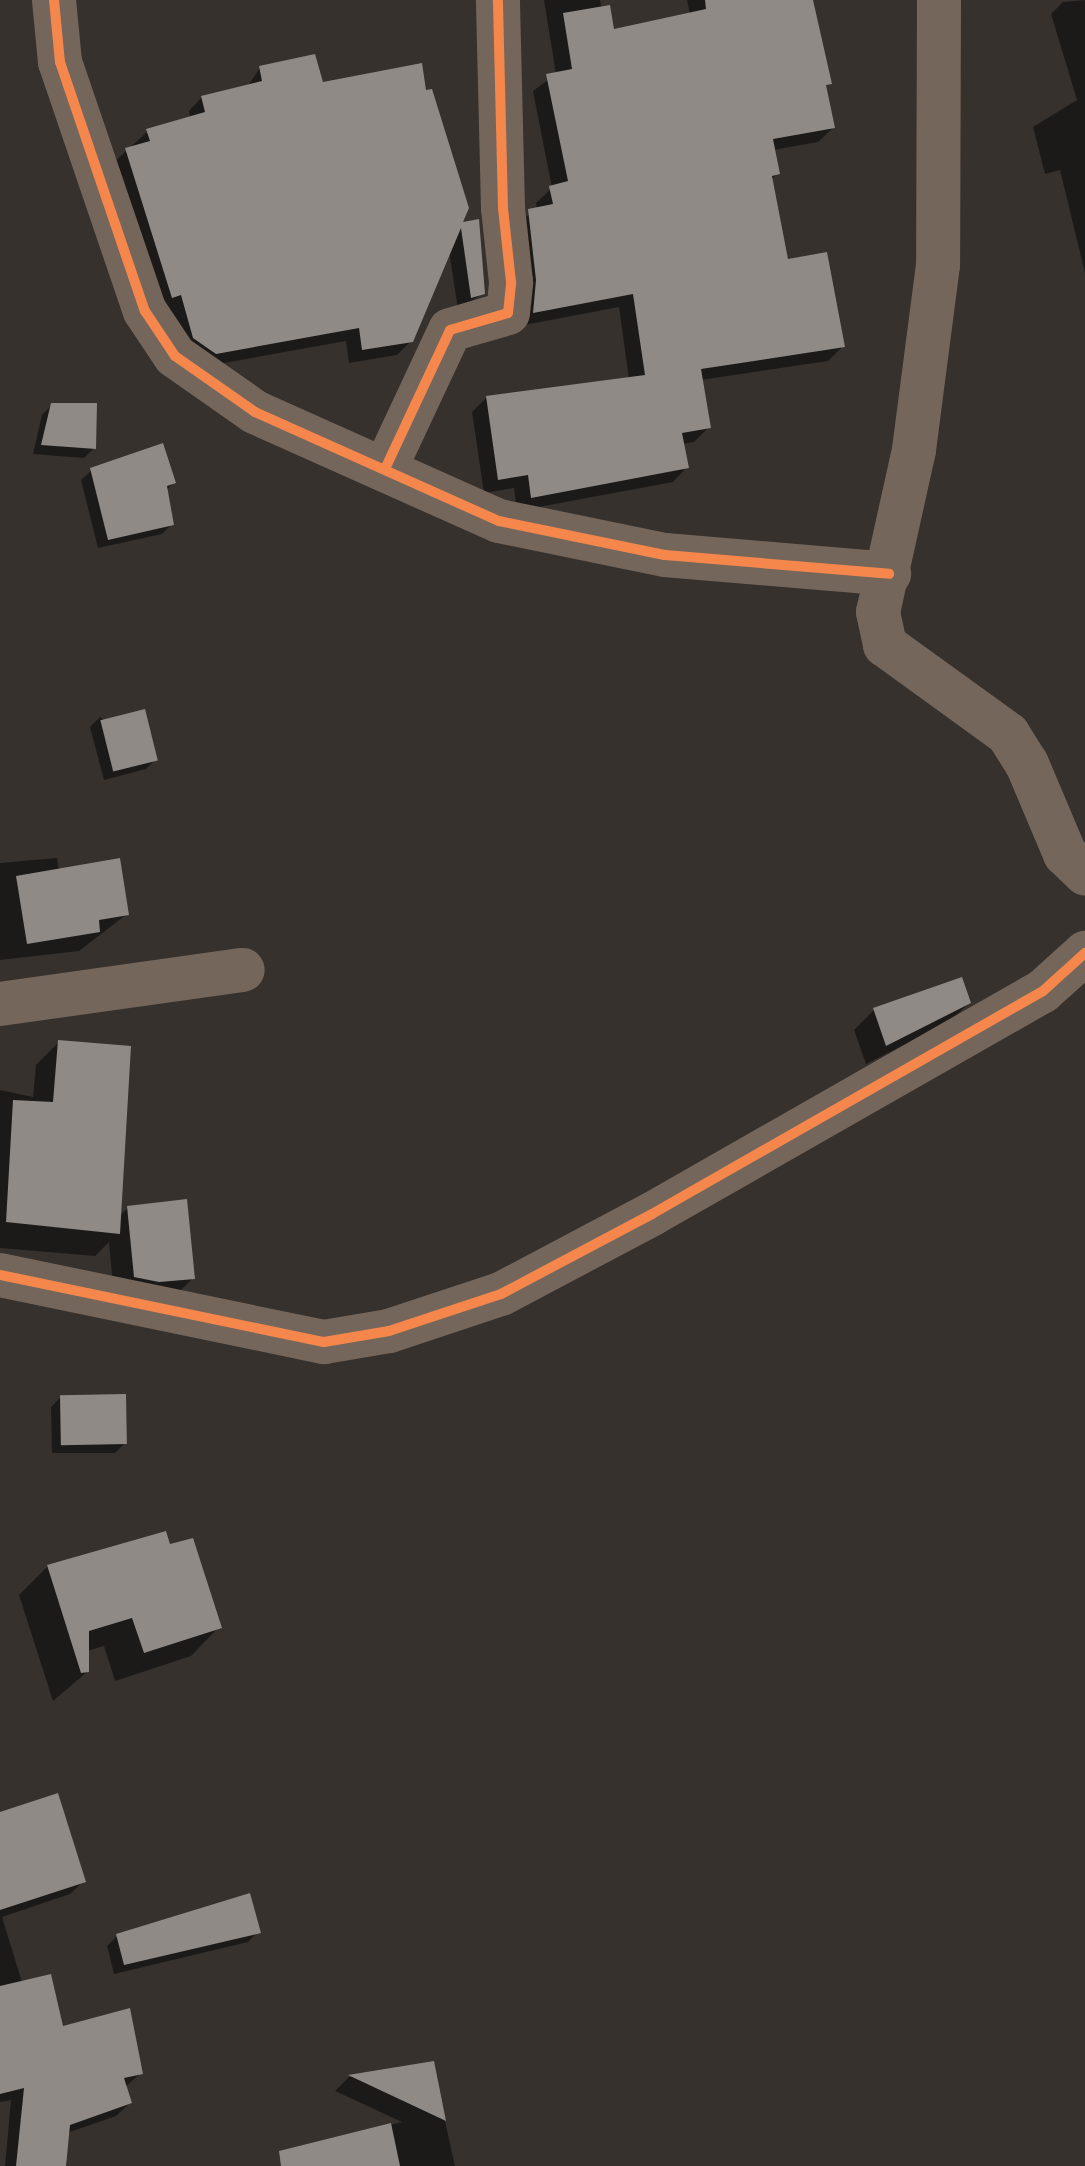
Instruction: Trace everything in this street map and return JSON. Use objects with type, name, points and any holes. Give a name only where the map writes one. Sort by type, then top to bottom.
[{"type":"street","points":[[54,0],[60,62],[100,191],[145,311],[175,356],[255,412],[514,525],[665,555],[889,574]]},
{"type":"street","points":[[385,469],[450,330],[508,313],[498,0]]},
{"type":"street","points":[[939,0],[938,265],[914,450],[889,574],[878,612],[885,645],[1008,734],[1027,764],[1065,854],[1085,873]]},
{"type":"street","points":[[1,1281],[324,1342],[389,1331],[501,1294],[652,1214],[1043,991],[1085,953]]},
{"type":"street","points":[[0,1004],[243,970]]},
{"type":"building","points":[[705,0],[813,0],[832,84],[826,85],[835,128],[773,139],[780,174],[772,176],[788,259],[827,252],[845,347],[701,369],[711,428],[682,433],[689,468],[531,498],[528,475],[498,480],[486,396],[645,375],[633,294],[533,313],[536,280],[528,209],[553,204],[549,186],[568,181],[546,74],[572,69],[563,13],[610,5],[614,29],[706,9]]},
{"type":"building","points":[[315,54],[323,82],[422,63],[426,90],[432,89],[469,208],[463,222],[479,219],[485,294],[471,298],[461,228],[413,342],[362,350],[359,328],[216,354],[193,338],[181,295],[172,298],[125,148],[150,141],[146,129],[205,112],[201,96],[262,81],[259,66]]},
{"type":"building","points":[[51,403],[97,403],[96,449],[41,445]]},
{"type":"building","points":[[163,443],[176,483],[167,486],[174,525],[108,540],[90,468]]},
{"type":"building","points":[[145,709],[158,760],[113,772],[100,720]]},
{"type":"building","points":[[120,858],[129,915],[99,920],[100,932],[27,944],[16,876]]},
{"type":"building","points":[[962,977],[971,1003],[886,1046],[873,1008]]},
{"type":"building","points":[[58,1040],[131,1046],[120,1234],[6,1222],[13,1100],[53,1102]]},
{"type":"building","points":[[187,1199],[195,1279],[159,1282],[134,1277],[127,1206]]},
{"type":"building","points":[[126,1394],[127,1444],[61,1445],[60,1395]]},
{"type":"building","points":[[166,1531],[170,1544],[193,1538],[222,1628],[144,1653],[132,1618],[89,1631],[89,1672],[81,1673],[47,1565]]},
{"type":"building","points":[[58,1793],[86,1882],[0,1910],[0,1812]]},
{"type":"building","points":[[250,1893],[261,1933],[124,1965],[116,1934]]},
{"type":"building","points":[[51,1974],[63,2026],[130,2008],[143,2074],[124,2078],[132,2103],[70,2125],[66,2166],[16,2166],[24,2088],[0,2094],[0,1986]]},
{"type":"building","points":[[434,2061],[446,2121],[348,2075]]},
{"type":"building","points":[[391,2123],[400,2166],[281,2166],[279,2151]]},
{"type":"cycle path","points":[[54,0],[60,62],[145,311],[175,356],[255,412],[499,521],[665,555],[889,574]]},
{"type":"cycle path","points":[[385,469],[450,330],[508,313],[511,282],[503,208],[498,0]]},
{"type":"cycle path","points":[[0,1275],[324,1342],[389,1331],[501,1294],[652,1214],[1043,991],[1085,953]]}]
